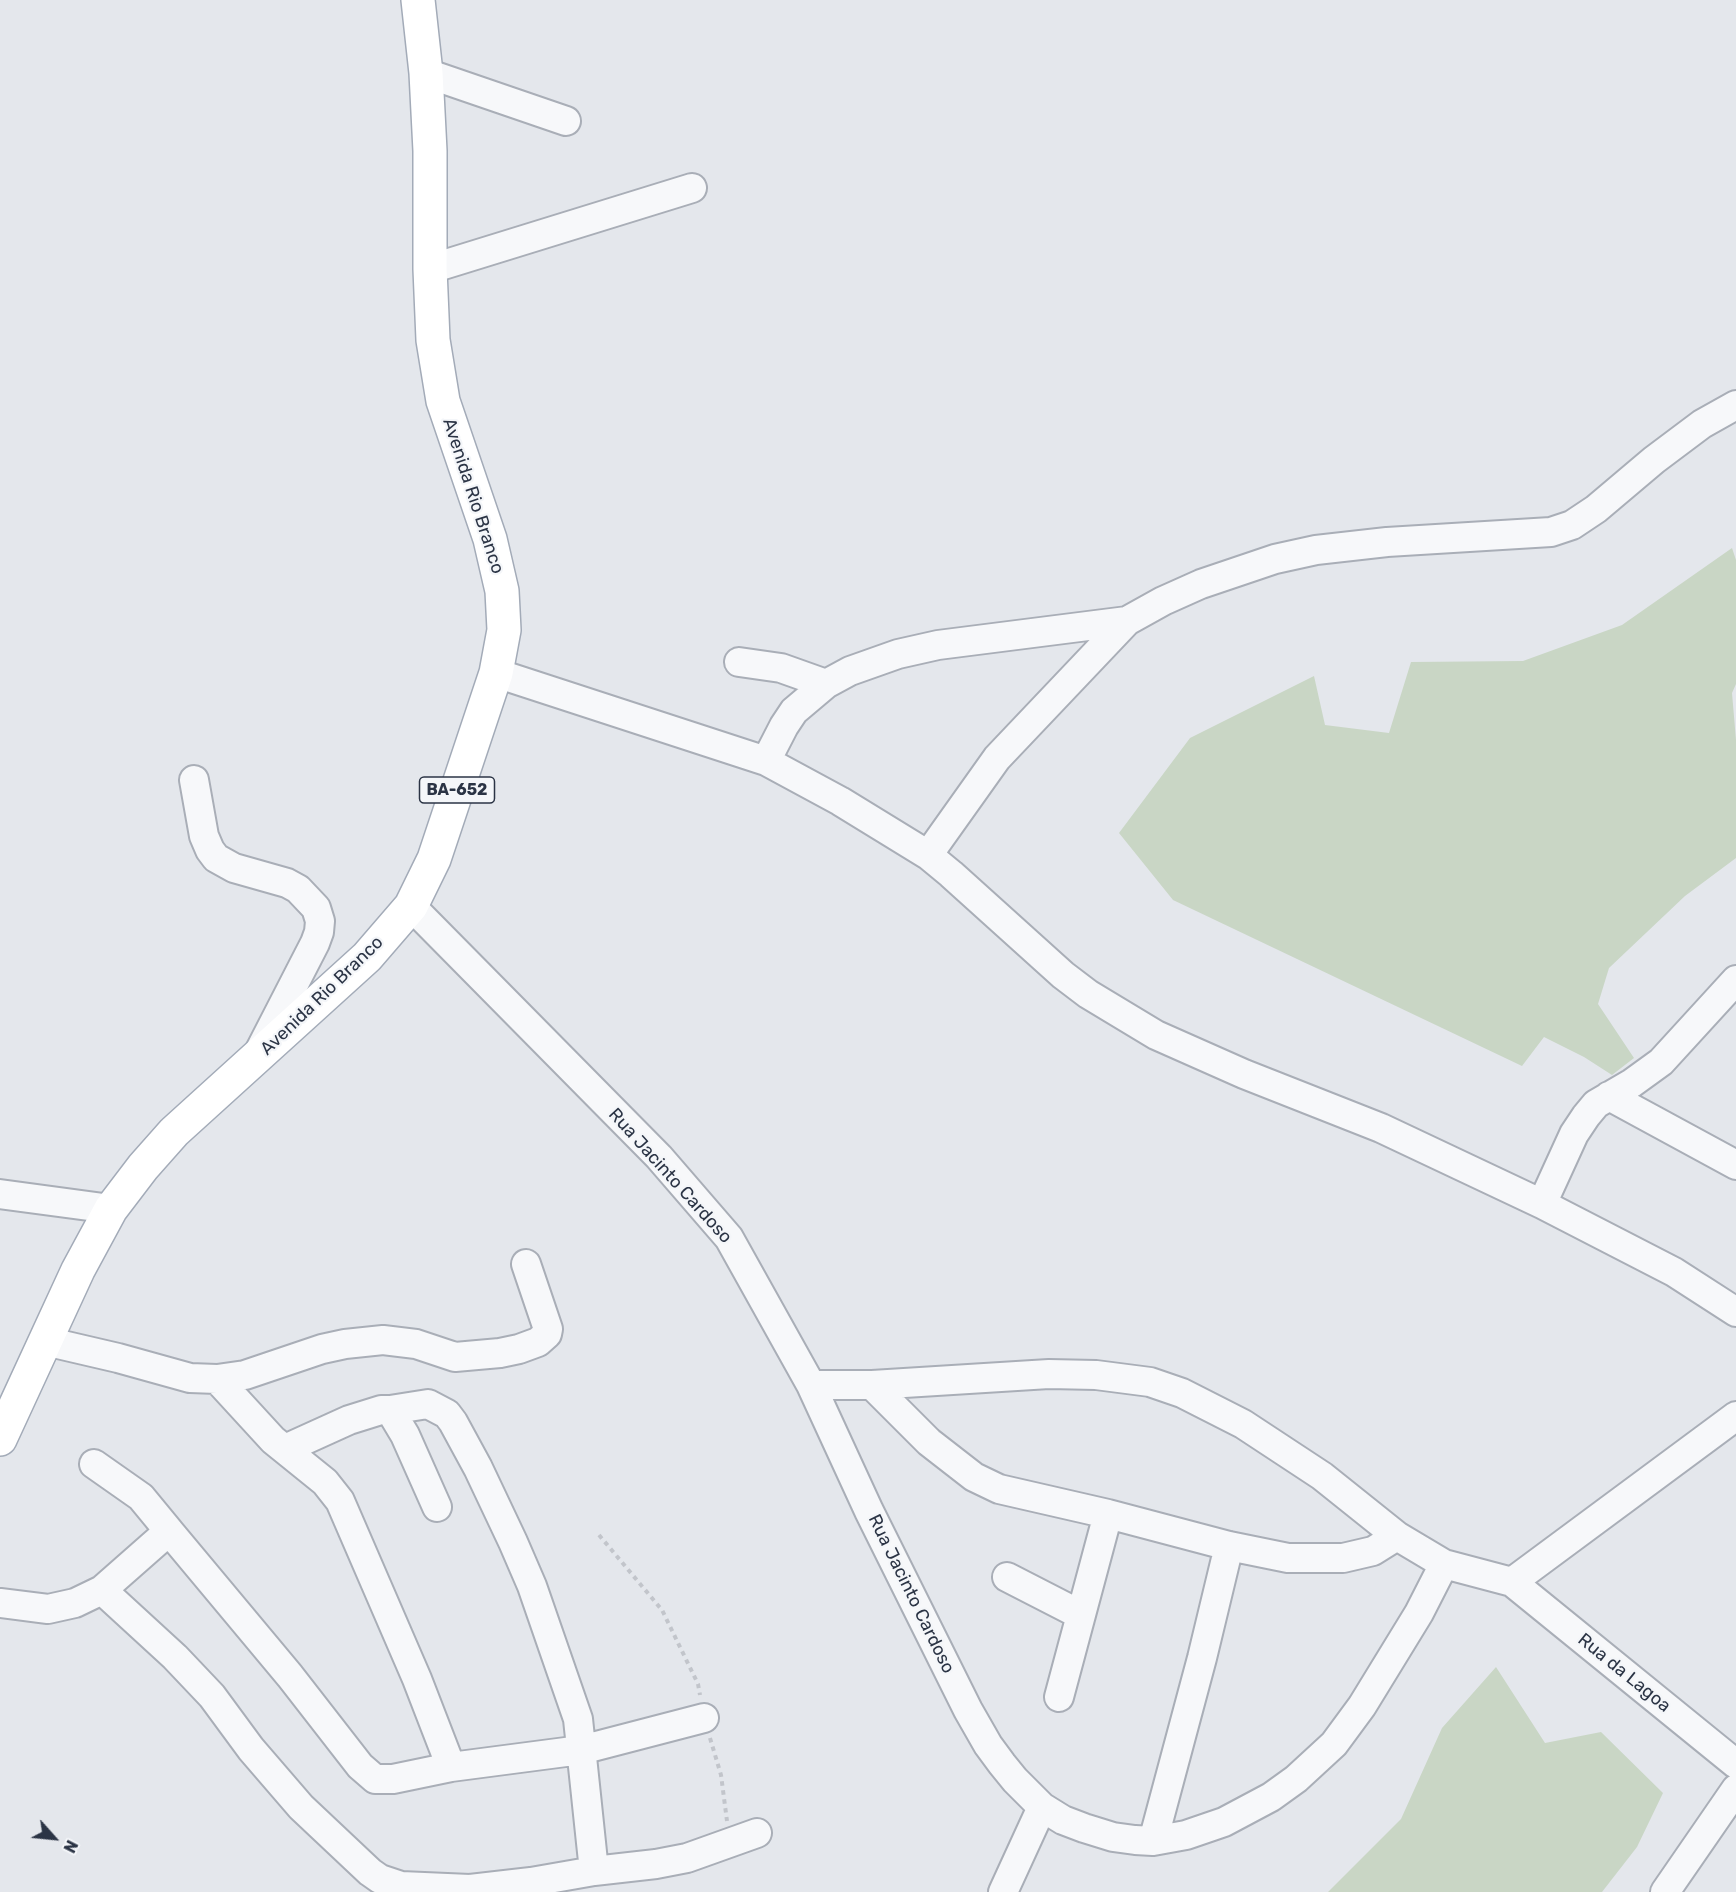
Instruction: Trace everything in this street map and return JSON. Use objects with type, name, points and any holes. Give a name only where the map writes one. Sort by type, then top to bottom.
[{"type":"main road","name":"Avenida Rio Branco","points":[[0,1438],[78,1270],[111,1209],[143,1167],[174,1132],[367,957],[411,906],[434,860],[496,673],[504,630],[502,591],[490,539],[443,401],[433,340],[430,269],[430,150],[426,73],[418,0]]},
{"type":"street","points":[[426,73],[566,121]]},
{"type":"street","points":[[430,269],[692,188]]},
{"type":"street","points":[[928,855],[998,758],[1127,621],[1162,601],[1201,584],[1285,556],[1316,550],[1387,542],[1551,532],[1572,525],[1596,509],[1701,424],[1736,405]]},
{"type":"street","points":[[766,760],[794,711],[826,684],[850,671],[898,654],[938,645],[1127,621]]},
{"type":"street","points":[[739,662],[781,668],[826,684]]},
{"type":"street","points":[[496,673],[766,760],[840,801],[928,855],[1063,975],[1088,994],[1147,1029],[1244,1074],[1381,1128],[1542,1204],[1640,1254],[1735,1308]]},
{"type":"street","points":[[194,780],[204,836],[216,858],[234,868],[287,883],[298,889],[316,908],[320,921],[315,943],[254,1060]]},
{"type":"street","name":"Rua Jacinto Cardoso","points":[[411,906],[658,1157],[729,1238],[811,1385],[869,1511],[968,1710],[1002,1764],[1042,1807],[1063,1820],[1113,1837],[1153,1841],[1186,1835],[1250,1810],[1296,1779],[1334,1744],[1380,1679],[1419,1613],[1444,1564]]},
{"type":"street","points":[[1542,1204],[1574,1134],[1596,1104],[1661,1062],[1736,980]]},
{"type":"street","points":[[1609,1096],[1736,1165]]},
{"type":"street","points":[[0,1194],[111,1209]]},
{"type":"street","points":[[45,1341],[190,1378],[217,1379],[244,1375],[345,1344],[383,1340],[416,1344],[447,1355],[467,1357],[519,1349],[538,1342],[547,1334],[548,1329],[526,1264]]},
{"type":"street","points":[[811,1385],[872,1384],[1049,1374],[1096,1375],[1150,1382],[1182,1393],[1243,1424],[1322,1476],[1397,1536],[1444,1564],[1512,1582],[1736,1416]]},
{"type":"street","points":[[217,1379],[259,1426],[325,1482],[347,1514],[417,1678],[451,1767]]},
{"type":"street","points":[[872,1384],[929,1442],[974,1477],[999,1489],[1108,1514],[1229,1546],[1288,1558],[1343,1558],[1373,1551],[1397,1536]]},
{"type":"street","points":[[285,1449],[349,1420],[381,1410],[428,1404],[441,1410],[453,1422],[494,1499],[532,1586],[573,1699],[579,1719],[594,1871]]},
{"type":"street","points":[[390,1410],[405,1435],[437,1506]]},
{"type":"street","points":[[94,1464],[141,1497],[368,1775],[375,1779],[393,1779],[451,1767],[581,1750],[704,1718]]},
{"type":"street","points":[[1059,1696],[1108,1514]]},
{"type":"street","points":[[0,1603],[48,1609],[63,1607],[90,1597],[102,1590],[169,1531]]},
{"type":"street","points":[[1153,1841],[1229,1546]]},
{"type":"street","points":[[1007,1577],[1081,1615]]},
{"type":"street","name":"Rua da Lagoa","points":[[1512,1582],[1736,1764]]},
{"type":"street","points":[[102,1590],[175,1657],[212,1696],[251,1749],[301,1807],[380,1879],[401,1886],[470,1889],[552,1880],[594,1871],[687,1858],[757,1833]]},
{"type":"street","points":[[1665,1892],[1736,1789]]},
{"type":"street","points":[[1003,1892],[1042,1807]]},
{"type":"path","points":[[599,1535],[662,1610],[698,1684],[704,1718],[721,1775],[729,1843]]},
{"type":"green space","points":[[1732,548],[1736,560],[1736,684],[1732,693],[1736,740],[1736,858],[1685,896],[1609,968],[1598,1004],[1634,1058],[1612,1075],[1584,1057],[1544,1037],[1522,1066],[1173,900],[1119,833],[1190,738],[1314,676],[1325,725],[1389,733],[1411,662],[1523,661],[1622,625]]},
{"type":"green space","points":[[1496,1667],[1545,1743],[1601,1732],[1663,1793],[1637,1847],[1602,1892],[1328,1892],[1401,1819],[1442,1728]]}]
